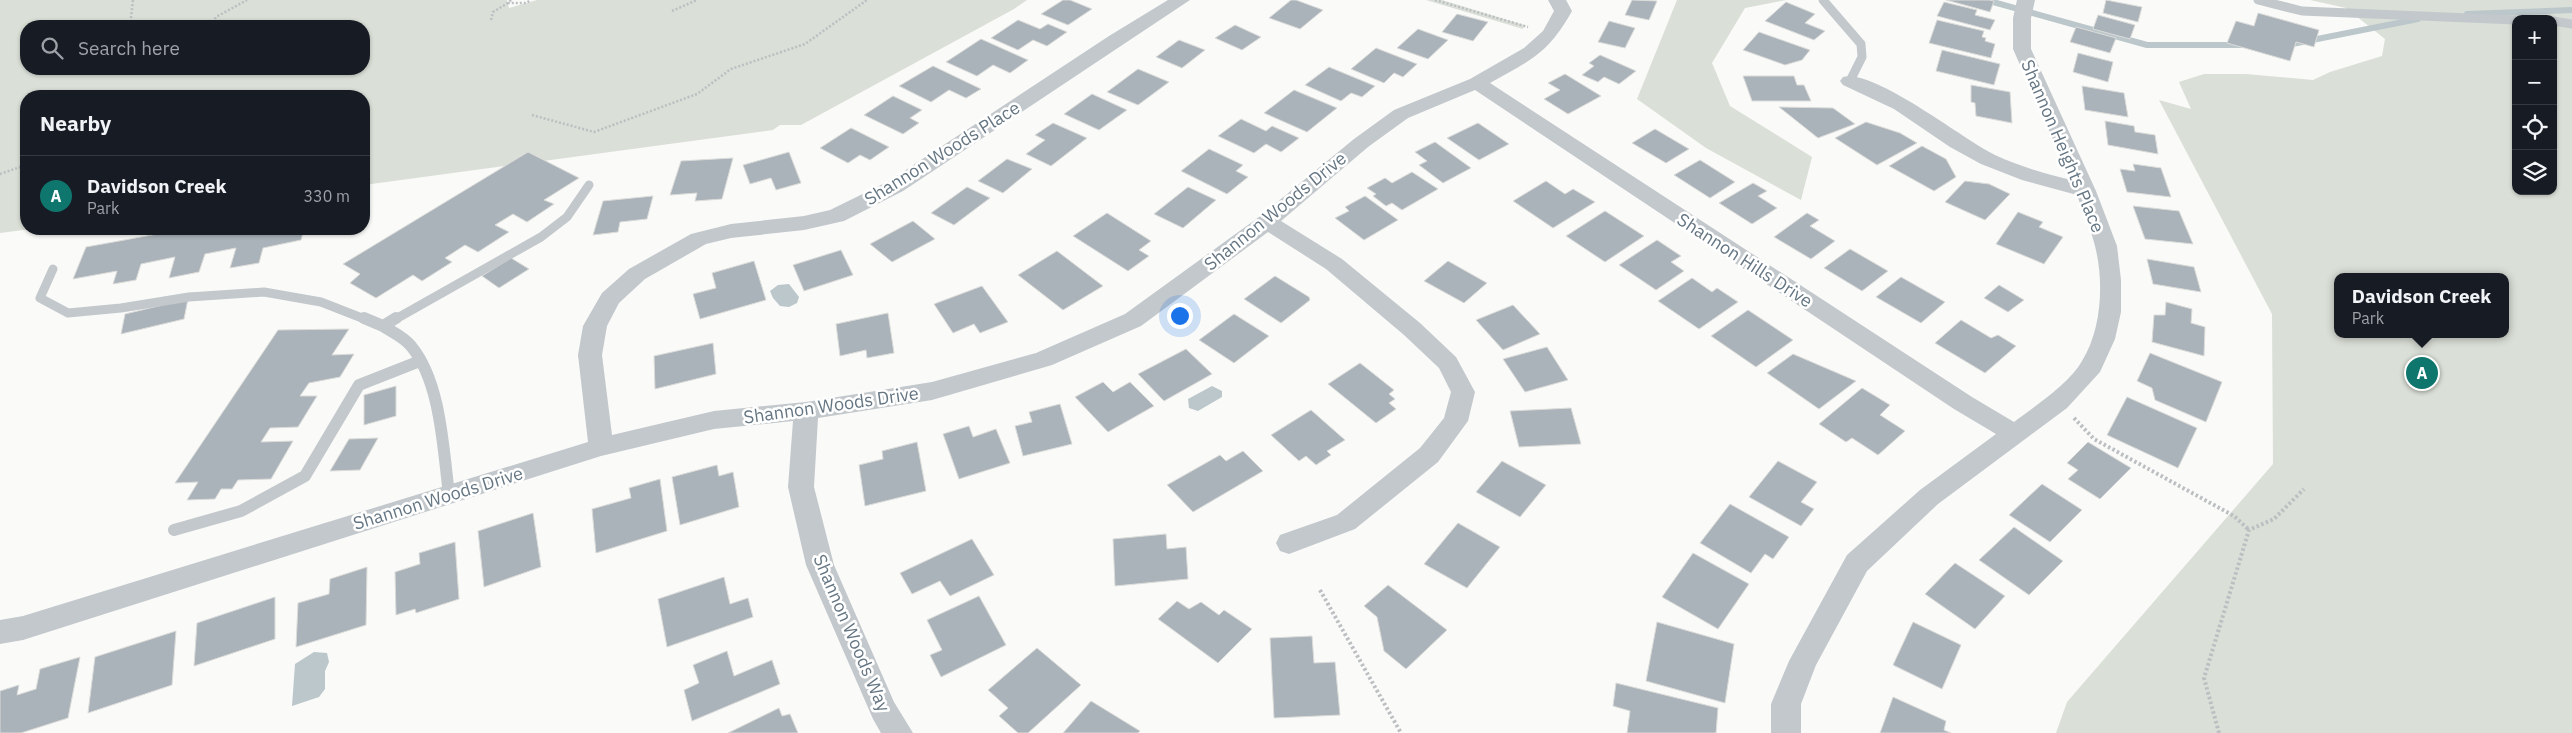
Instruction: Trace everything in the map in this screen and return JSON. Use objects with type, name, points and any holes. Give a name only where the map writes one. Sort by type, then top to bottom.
[{"type":"street","name":"Shannon Woods Place","points":[[601,447],[590,355],[595,326],[610,298],[637,274],[699,239],[731,231],[804,223],[828,217],[868,202],[896,186],[1115,40],[1181,0]]},
{"type":"street","name":"Shannon Woods Drive","points":[[0,632],[32,625],[601,447],[714,420],[806,411],[932,391],[1044,359],[1133,320],[1267,222],[1361,142],[1401,114],[1477,83],[1531,52],[1550,34],[1563,11],[1557,0]]},
{"type":"street","name":"Shannon Heights Place","points":[[1786,733],[1786,704],[1803,661],[1857,563],[1929,497],[2058,402],[2092,366],[2110,312],[2110,280],[2106,246],[2086,191],[2022,49],[2022,18],[2026,0]]},
{"type":"street","points":[[1850,81],[1877,92],[1900,105],[1944,136],[1977,155],[2022,173],[2086,191]]},
{"type":"street","name":"Shannon Hills Drive","points":[[1477,83],[1964,403],[2015,434]]},
{"type":"street","points":[[1267,222],[1334,264],[1412,329],[1448,362],[1463,392],[1456,421],[1428,455],[1346,522],[1289,543]]},
{"type":"street","name":"Shannon Woods Way","points":[[806,411],[801,487],[820,564],[883,710],[898,733]]},
{"type":"lane","points":[[1823,0],[1861,44],[1862,57],[1850,81]]},
{"type":"lane","points":[[2258,0],[2302,11],[2512,20]]},
{"type":"lane","points":[[2557,22],[2572,24]]},
{"type":"lane","points":[[383,326],[541,238],[567,217],[589,185]]},
{"type":"lane","points":[[53,269],[40,298],[68,313],[121,308],[189,297],[264,292],[321,302],[383,326],[412,346],[420,361],[435,404],[449,494]]},
{"type":"lane","points":[[174,530],[240,511],[305,476],[359,385],[420,361]]},
{"type":"path","points":[[131,20],[133,0]]},
{"type":"path","points":[[214,20],[216,17],[248,0]]},
{"type":"path","points":[[491,20],[493,12],[511,0]]},
{"type":"path","points":[[508,3],[526,3],[531,0]]},
{"type":"path","points":[[672,11],[697,0]]},
{"type":"path","points":[[532,116],[594,132],[696,94],[731,69],[805,44],[868,0]]},
{"type":"path","points":[[1435,0],[1533,28]]},
{"type":"path","points":[[0,174],[20,167]]},
{"type":"path","points":[[2058,402],[2094,439],[2234,516],[2248,530]]},
{"type":"path","points":[[2248,530],[2274,519],[2304,489]]},
{"type":"path","points":[[2219,733],[2204,678],[2236,582],[2248,530]]},
{"type":"path","points":[[1320,590],[1402,733]]},
{"type":"shaded area","points":[[0,0],[507,0],[509,8],[537,0],[1027,0],[1014,9],[801,125],[780,125],[773,130],[370,184],[370,90],[20,90],[20,230],[0,233]]},
{"type":"shaded area","points":[[1426,0],[1442,0],[1524,25],[1523,29]]},
{"type":"shaded area","points":[[1677,0],[1786,0],[1745,8],[1712,63],[1730,106],[1812,157],[1801,200],[1706,148],[1637,99]]},
{"type":"shaded area","points":[[2310,0],[2572,0],[2572,733],[2056,733],[2067,702],[2273,464],[2272,314],[2159,100],[2191,109],[2179,82],[2204,74],[2246,74],[2313,80],[2330,72],[2382,56],[2385,39],[2346,8]]},
{"type":"shaded area","points":[[789,284],[799,297],[797,303],[789,307],[780,306],[770,291],[778,285]]},
{"type":"shaded area","points":[[1212,386],[1222,391],[1222,397],[1198,411],[1189,408],[1188,399]]},
{"type":"shaded area","points":[[314,652],[327,653],[329,662],[325,671],[325,689],[319,697],[292,706],[295,664]]},
{"type":"building","points":[[1063,0],[1070,0],[1092,9],[1068,25],[1041,14]]},
{"type":"building","points":[[1291,0],[1323,10],[1300,29],[1269,18]]},
{"type":"building","points":[[1632,0],[1657,1],[1649,20],[1625,15]]},
{"type":"building","points":[[1946,0],[1989,0],[1994,1],[1990,12]]},
{"type":"building","points":[[2106,0],[2142,7],[2138,22],[2103,13]]},
{"type":"building","points":[[1786,2],[1815,14],[1805,23],[1825,31],[1814,40],[1765,21]]},
{"type":"building","points":[[1944,2],[1977,10],[1975,15],[1995,20],[1990,30],[1937,16]]},
{"type":"building","points":[[2258,13],[2319,30],[2314,47],[2296,42],[2290,61],[2227,43],[2236,21],[2254,26]]},
{"type":"building","points":[[1457,14],[1488,22],[1473,41],[1442,32]]},
{"type":"building","points":[[2098,15],[2135,25],[2130,39],[2093,29]]},
{"type":"building","points":[[1018,20],[1040,29],[1048,24],[1067,32],[1047,46],[1033,40],[1018,50],[991,38]]},
{"type":"building","points":[[1937,20],[1984,31],[1982,37],[1986,38],[1985,41],[1995,44],[1991,58],[1929,43]]},
{"type":"building","points":[[1609,21],[1635,28],[1625,48],[1598,42]]},
{"type":"building","points":[[1235,25],[1261,37],[1242,50],[1215,38]]},
{"type":"building","points":[[2076,27],[2116,38],[2110,53],[2070,42]]},
{"type":"building","points":[[1418,29],[1448,40],[1428,59],[1397,48]]},
{"type":"building","points":[[1759,32],[1810,50],[1802,60],[1785,65],[1743,50]]},
{"type":"building","points":[[981,39],[1028,60],[1010,73],[993,65],[977,76],[946,62]]},
{"type":"building","points":[[1179,40],[1205,50],[1182,68],[1156,57]]},
{"type":"building","points":[[1376,48],[1417,64],[1403,77],[1394,73],[1384,83],[1351,69]]},
{"type":"building","points":[[1942,50],[2000,64],[1994,85],[1936,71]]},
{"type":"building","points":[[2078,53],[2113,62],[2108,82],[2073,72]]},
{"type":"building","points":[[1600,55],[1636,71],[1619,84],[1604,77],[1598,82],[1582,75],[1594,66],[1589,63]]},
{"type":"building","points":[[933,66],[981,89],[966,98],[949,90],[931,102],[899,86]]},
{"type":"building","points":[[1329,67],[1375,86],[1362,97],[1351,93],[1341,101],[1305,85]]},
{"type":"building","points":[[1138,69],[1169,82],[1138,105],[1107,92]]},
{"type":"building","points":[[1565,74],[1601,96],[1568,114],[1544,99],[1560,90],[1548,83]]},
{"type":"building","points":[[1743,76],[1794,76],[1797,85],[1804,85],[1811,101],[1752,101]]},
{"type":"building","points":[[1971,85],[2010,92],[2012,123],[1976,116],[1975,103],[1971,102]]},
{"type":"building","points":[[2082,86],[2124,93],[2128,117],[2085,110]]},
{"type":"building","points":[[1294,90],[1337,108],[1307,132],[1264,113]]},
{"type":"building","points":[[1092,94],[1127,110],[1099,130],[1064,114]]},
{"type":"building","points":[[893,96],[922,110],[910,118],[919,123],[903,134],[864,115]]},
{"type":"building","points":[[1779,107],[1833,108],[1855,124],[1818,138]]},
{"type":"building","points":[[1241,119],[1266,131],[1272,126],[1299,138],[1281,152],[1266,144],[1254,153],[1218,136]]},
{"type":"building","points":[[2105,121],[2134,126],[2135,132],[2155,135],[2158,154],[2108,145]]},
{"type":"building","points":[[1866,122],[1900,133],[1917,143],[1877,165],[1835,138]]},
{"type":"building","points":[[1053,123],[1087,138],[1051,166],[1026,154],[1045,140],[1035,135]]},
{"type":"building","points":[[1478,123],[1509,144],[1479,160],[1447,138]]},
{"type":"building","points":[[851,128],[889,147],[870,160],[860,155],[848,163],[820,148]]},
{"type":"building","points":[[1655,129],[1689,149],[1666,163],[1632,143]]},
{"type":"building","points":[[1435,142],[1471,168],[1443,183],[1419,165],[1427,161],[1415,152]]},
{"type":"building","points":[[1922,146],[1946,159],[1956,177],[1934,191],[1889,166]]},
{"type":"building","points":[[1209,149],[1243,165],[1236,171],[1248,177],[1227,194],[1181,171]]},
{"type":"building","points":[[528,152],[579,178],[544,200],[554,204],[527,222],[513,214],[495,225],[509,232],[478,252],[465,245],[445,258],[452,262],[422,281],[413,275],[376,298],[350,283],[360,274],[343,264]]},
{"type":"building","points":[[789,152],[801,183],[776,190],[771,178],[750,184],[743,165]]},
{"type":"building","points":[[733,158],[722,199],[695,201],[697,193],[670,195],[681,161]]},
{"type":"building","points":[[1007,159],[1032,169],[1003,193],[978,181]]},
{"type":"building","points":[[1700,160],[1735,182],[1710,198],[1674,175]]},
{"type":"building","points":[[2133,164],[2161,168],[2171,197],[2127,192],[2120,169],[2135,171]]},
{"type":"building","points":[[1412,172],[1438,189],[1402,210],[1392,203],[1386,206],[1373,196],[1376,194],[1367,188],[1385,178],[1392,183]]},
{"type":"building","points":[[1546,181],[1565,194],[1573,189],[1595,202],[1553,228],[1513,201]]},
{"type":"building","points":[[1965,181],[1989,184],[2010,194],[1985,220],[1945,202]]},
{"type":"building","points":[[1753,183],[1767,191],[1758,196],[1777,208],[1752,224],[1719,203]]},
{"type":"building","points":[[967,187],[990,198],[954,225],[931,213]]},
{"type":"building","points":[[1188,187],[1216,200],[1183,228],[1154,214]]},
{"type":"building","points":[[653,196],[647,219],[620,222],[618,232],[593,235],[603,201]]},
{"type":"building","points":[[1365,196],[1398,220],[1364,240],[1335,218],[1349,211],[1345,207]]},
{"type":"building","points":[[2133,206],[2179,211],[2193,244],[2145,239]]},
{"type":"building","points":[[1605,211],[1644,236],[1605,262],[1566,236]]},
{"type":"building","points":[[2018,212],[2043,222],[2039,227],[2063,237],[2044,264],[1996,244]]},
{"type":"building","points":[[1107,213],[1151,241],[1139,250],[1149,256],[1128,271],[1073,236]]},
{"type":"building","points":[[1807,213],[1819,220],[1810,226],[1835,241],[1811,259],[1774,237]]},
{"type":"building","points":[[913,221],[935,239],[892,262],[870,244]]},
{"type":"building","points":[[152,235],[302,235],[301,240],[263,248],[259,263],[230,268],[236,248],[205,254],[199,272],[169,278],[175,257],[141,264],[136,280],[113,284],[117,271],[73,279],[86,247]]},
{"type":"building","points":[[1657,240],[1681,256],[1671,262],[1684,271],[1656,290],[1619,265]]},
{"type":"building","points":[[1850,249],[1888,271],[1862,291],[1824,268]]},
{"type":"building","points":[[841,250],[853,275],[804,291],[793,265]]},
{"type":"building","points":[[1057,251],[1103,286],[1063,310],[1018,275]]},
{"type":"building","points":[[511,258],[529,269],[499,288],[482,276]]},
{"type":"building","points":[[2147,259],[2194,267],[2201,292],[2153,284]]},
{"type":"building","points":[[754,261],[766,300],[700,319],[693,294],[716,288],[712,273]]},
{"type":"building","points":[[1448,261],[1487,283],[1464,303],[1424,281]]},
{"type":"building","points":[[1275,276],[1309,297],[1310,300],[1281,323],[1244,299]]},
{"type":"building","points":[[1901,277],[1945,302],[1921,323],[1876,297]]},
{"type":"building","points":[[1692,278],[1712,292],[1717,288],[1738,302],[1699,329],[1658,301]]},
{"type":"building","points":[[1999,285],[2024,300],[2008,312],[1984,298]]},
{"type":"building","points":[[982,286],[1008,322],[980,333],[974,324],[953,333],[934,304]]},
{"type":"building","points":[[188,299],[184,319],[121,334],[125,314]]},
{"type":"building","points":[[2166,302],[2192,309],[2191,323],[2205,327],[2204,356],[2152,342],[2154,315],[2165,315]]},
{"type":"building","points":[[1513,305],[1540,334],[1503,350],[1476,320]]},
{"type":"building","points":[[1748,310],[1793,340],[1756,367],[1711,336]]},
{"type":"building","points":[[888,313],[894,353],[867,358],[866,350],[840,356],[836,324]]},
{"type":"building","points":[[1234,314],[1269,336],[1234,363],[1199,340]]},
{"type":"building","points":[[1961,320],[1991,338],[1998,335],[2016,346],[1985,373],[1935,343]]},
{"type":"building","points":[[349,329],[332,355],[354,354],[340,377],[309,383],[300,396],[317,396],[298,427],[270,428],[261,442],[293,441],[271,479],[238,480],[232,489],[221,489],[215,499],[187,500],[198,482],[175,483],[278,330]]},
{"type":"building","points":[[713,343],[716,374],[655,389],[654,356]]},
{"type":"building","points":[[1547,347],[1568,380],[1525,392],[1503,359]]},
{"type":"building","points":[[1186,349],[1212,374],[1164,401],[1138,374]]},
{"type":"building","points":[[2150,353],[2222,382],[2206,422],[2155,400],[2152,388],[2137,381]]},
{"type":"building","points":[[1793,354],[1856,381],[1819,409],[1767,373]]},
{"type":"building","points":[[1360,363],[1394,390],[1389,394],[1395,399],[1389,403],[1396,409],[1376,423],[1328,384]]},
{"type":"building","points":[[1103,382],[1113,392],[1130,382],[1154,406],[1108,432],[1075,397]]},
{"type":"building","points":[[396,386],[396,416],[364,425],[364,395]]},
{"type":"building","points":[[1862,388],[1890,405],[1880,415],[1905,431],[1878,455],[1852,438],[1846,442],[1819,424]]},
{"type":"building","points":[[2127,397],[2197,428],[2178,468],[2107,435]]},
{"type":"building","points":[[1060,404],[1072,444],[1023,456],[1015,426],[1032,422],[1029,412]]},
{"type":"building","points":[[1571,408],[1581,444],[1519,447],[1510,411]]},
{"type":"building","points":[[1311,410],[1345,440],[1327,451],[1331,455],[1316,465],[1306,456],[1299,461],[1271,435]]},
{"type":"building","points":[[969,426],[973,437],[996,429],[1010,463],[959,479],[943,434]]},
{"type":"building","points":[[378,438],[360,470],[330,471],[349,439]]},
{"type":"building","points":[[917,442],[926,491],[865,506],[859,465],[883,459],[882,451]]},
{"type":"building","points":[[2088,442],[2131,468],[2100,499],[2068,479],[2078,470],[2067,463]]},
{"type":"building","points":[[1243,451],[1263,471],[1193,512],[1167,485],[1220,455],[1226,461]]},
{"type":"building","points":[[1502,461],[1546,485],[1520,517],[1476,492]]},
{"type":"building","points":[[1778,461],[1817,482],[1801,502],[1814,509],[1801,526],[1749,497]]},
{"type":"building","points":[[717,465],[719,476],[733,472],[739,507],[680,525],[672,477]]},
{"type":"building","points":[[660,479],[667,531],[596,553],[592,509],[631,498],[629,488]]},
{"type":"building","points":[[2042,484],[2082,510],[2050,542],[2009,515]]},
{"type":"building","points":[[1730,504],[1789,537],[1773,559],[1765,554],[1751,573],[1700,543]]},
{"type":"building","points":[[533,513],[541,567],[484,587],[478,531]]},
{"type":"building","points":[[1458,523],[1500,547],[1467,588],[1424,564]]},
{"type":"building","points":[[2014,527],[2063,561],[2029,595],[1979,560]]},
{"type":"building","points":[[1166,534],[1167,549],[1186,547],[1188,579],[1115,586],[1113,539]]},
{"type":"building","points":[[972,539],[994,575],[950,596],[940,581],[912,594],[900,573]]},
{"type":"building","points":[[455,542],[459,599],[416,613],[415,609],[396,615],[395,572],[420,564],[419,553]]},
{"type":"building","points":[[1693,553],[1749,584],[1718,629],[1662,597]]},
{"type":"building","points":[[1955,563],[2005,596],[1975,629],[1925,594]]},
{"type":"building","points":[[367,567],[366,625],[296,647],[298,603],[329,594],[330,579]]},
{"type":"building","points":[[724,577],[730,604],[748,598],[753,617],[667,647],[658,599]]},
{"type":"building","points":[[1388,585],[1447,630],[1406,669],[1384,651],[1377,617],[1364,606]]},
{"type":"building","points":[[979,596],[1006,645],[941,677],[930,655],[942,650],[927,620]]},
{"type":"building","points":[[275,597],[275,639],[194,666],[197,623]]},
{"type":"building","points":[[1177,601],[1189,609],[1201,602],[1219,615],[1224,610],[1252,629],[1218,663],[1158,619]]},
{"type":"building","points":[[1657,622],[1734,644],[1725,703],[1646,681]]},
{"type":"building","points":[[1913,622],[1961,645],[1942,689],[1893,665]]},
{"type":"building","points":[[176,631],[172,685],[88,713],[95,657]]},
{"type":"building","points":[[1312,636],[1314,663],[1335,662],[1340,715],[1274,718],[1270,638]]},
{"type":"building","points":[[1037,648],[1081,685],[1028,733],[1018,733],[999,716],[1008,708],[988,690]]},
{"type":"building","points":[[727,651],[734,676],[772,660],[780,684],[692,721],[684,690],[699,683],[693,665]]},
{"type":"building","points":[[80,657],[68,718],[21,733],[0,733],[0,691],[19,685],[17,695],[36,689],[40,669]]},
{"type":"building","points":[[1616,683],[1718,708],[1716,733],[1627,733],[1630,711],[1613,706]]},
{"type":"building","points":[[1893,697],[1946,721],[1944,730],[1951,733],[1880,733]]},
{"type":"building","points":[[1091,701],[1140,731],[1138,733],[1063,733]]},
{"type":"building","points":[[779,708],[782,716],[790,714],[798,733],[728,733]]},
{"type":"waterway","points":[[1986,0],[2147,45],[2243,45]]},
{"type":"waterway","points":[[2467,14],[2572,10]]},
{"type":"waterway","points":[[2287,45],[2418,19]]},
{"type":"place","name":"Davidson Creek","points":[[2422,373]]}]
